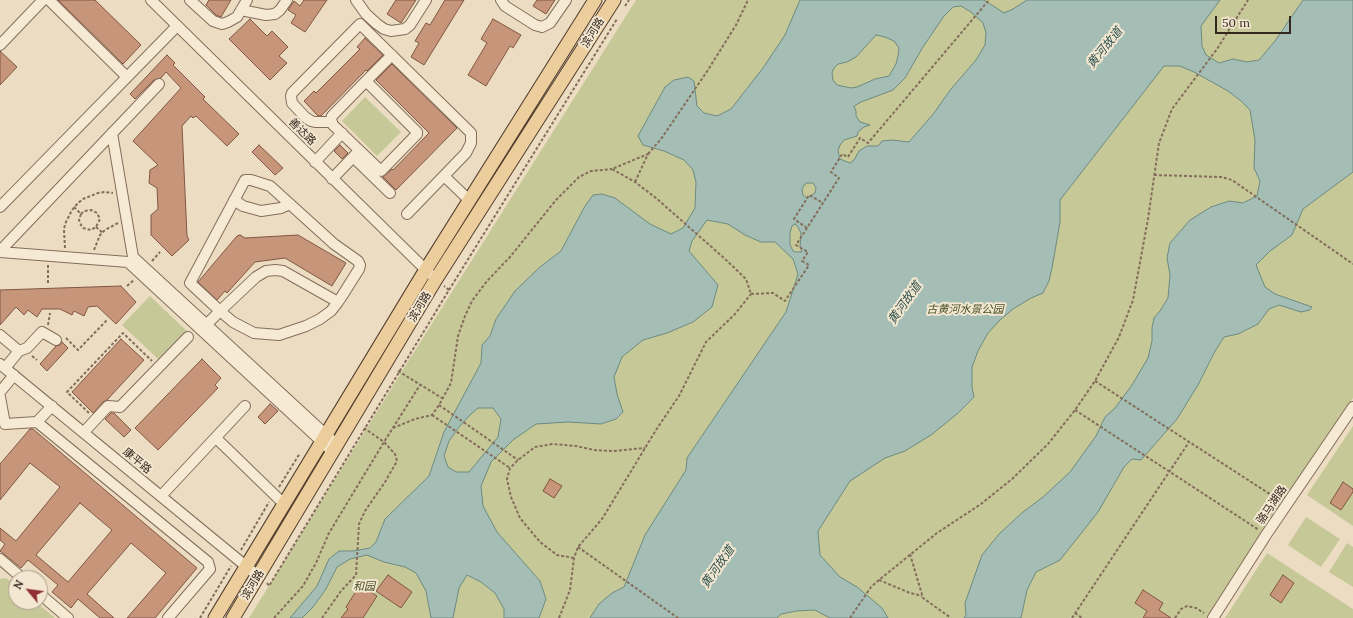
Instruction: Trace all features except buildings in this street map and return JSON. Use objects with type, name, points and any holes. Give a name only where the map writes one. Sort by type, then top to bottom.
[{"type":"main road","name":"滨河路","points":[[215,618],[425,270],[595,0]]},
{"type":"main road","name":"滨河路","points":[[233,618],[436,279],[619,3]]},
{"type":"street","points":[[0,45],[44,0]]},
{"type":"street","points":[[49,0],[128,77]]},
{"type":"street","name":"善达路","points":[[151,0],[332,179],[436,279]]},
{"type":"street","points":[[190,0],[207,17],[218,23],[233,20],[247,0]]},
{"type":"street","points":[[241,10],[266,15],[275,14],[287,0]]},
{"type":"street","points":[[356,0],[366,14],[377,24],[384,29],[391,31],[405,29],[410,25],[426,0]]},
{"type":"street","points":[[501,0],[505,6],[542,27],[550,23],[566,0]]},
{"type":"street","points":[[390,193],[356,154],[342,133],[331,122],[315,122],[305,117],[291,100],[292,93],[360,24],[471,133],[471,143],[466,154],[407,214]]},
{"type":"street","points":[[0,207],[177,26]]},
{"type":"street","points":[[331,122],[332,116],[392,55]]},
{"type":"street","points":[[356,154],[381,171],[417,134],[417,132],[366,81]]},
{"type":"street","points":[[0,252],[160,84]]},
{"type":"street","points":[[112,133],[133,257],[204,328]]},
{"type":"street","points":[[315,162],[342,133]]},
{"type":"street","points":[[332,179],[356,154]]},
{"type":"street","points":[[444,176],[469,200]]},
{"type":"street","points":[[245,180],[251,180],[270,186],[290,204],[334,244],[358,261],[360,264],[359,269],[331,311],[320,319],[306,326],[278,335],[254,333],[233,322],[190,283],[245,180]]},
{"type":"street","points":[[234,200],[244,206],[261,211],[281,208],[290,204]]},
{"type":"street","points":[[0,252],[128,262],[204,328],[335,449]]},
{"type":"street","points":[[204,328],[256,277],[266,271],[283,271],[338,302]]},
{"type":"street","points":[[3,366],[19,351],[27,348],[42,332],[56,340]]},
{"type":"street","points":[[0,335],[19,351]]},
{"type":"street","points":[[84,432],[108,406],[120,407],[188,337]]},
{"type":"street","name":"康平路","points":[[3,366],[258,576]]},
{"type":"street","points":[[0,392],[14,374]]},
{"type":"street","points":[[0,397],[2,427],[37,422],[52,406]]},
{"type":"street","points":[[160,496],[245,406]]},
{"type":"street","name":"骆马湖路","points":[[1210,616],[1353,407]]},
{"type":"street","points":[[37,422],[208,562],[210,569],[168,618]]},
{"type":"street","points":[[216,438],[284,504]]},
{"type":"street","points":[[0,559],[13,570]]},
{"type":"street","points":[[48,601],[68,618]]},
{"type":"path","points":[[619,3],[629,0]]},
{"type":"path","points":[[635,182],[648,154],[661,139],[708,70],[736,25],[748,0]]},
{"type":"path","points":[[559,618],[570,590],[574,558],[578,547],[602,519],[645,448],[679,396],[706,342],[735,314],[751,294],[773,293],[786,301],[809,265],[802,261],[808,252],[796,245],[839,178],[831,172],[842,154],[848,157],[860,138],[868,144],[989,0]]},
{"type":"path","points":[[850,618],[871,587],[879,580],[936,533],[980,504],[1012,479],[1048,444],[1075,410],[1095,381],[1119,337],[1133,300],[1148,219],[1159,143],[1172,109],[1217,49],[1248,0]]},
{"type":"path","points":[[258,576],[269,586],[398,371],[620,14]]},
{"type":"path","points":[[432,415],[451,383],[458,336],[465,316],[472,302],[487,281],[510,257],[556,200],[579,177],[591,171],[612,169],[648,154]]},
{"type":"path","points":[[612,169],[635,182],[656,198],[724,258],[746,279],[751,294]]},
{"type":"path","points":[[1154,175],[1221,177],[1232,180],[1353,264]]},
{"type":"path","points":[[67,257],[64,245],[64,230],[68,217],[74,208],[83,199],[98,193],[110,192],[122,195]]},
{"type":"path","points":[[807,228],[794,219],[809,195],[823,203]]},
{"type":"path","points":[[74,208],[82,214]]},
{"type":"path","points":[[91,210],[97,213],[100,219],[96,227],[91,230],[81,226],[79,220],[84,211],[91,210]]},
{"type":"path","points":[[92,259],[94,246],[103,233],[111,226],[127,222]]},
{"type":"path","points":[[96,227],[103,233]]},
{"type":"path","points":[[48,256],[48,283]]},
{"type":"path","points":[[436,279],[449,290]]},
{"type":"path","points":[[56,340],[66,338],[78,350],[107,320]]},
{"type":"path","points":[[96,419],[67,392],[123,333],[159,367]]},
{"type":"path","points":[[398,371],[442,398]]},
{"type":"path","points":[[1095,381],[1286,505]]},
{"type":"path","points":[[274,618],[303,586],[316,563],[329,533],[420,385]]},
{"type":"path","points":[[439,404],[518,460]]},
{"type":"path","points":[[1075,410],[1266,535]]},
{"type":"path","points":[[393,428],[415,419],[432,415],[510,468]]},
{"type":"path","points":[[322,618],[341,591],[356,575],[359,524],[365,511],[385,482],[397,461],[395,454],[384,442],[364,428]]},
{"type":"path","points":[[1072,618],[1189,442]]},
{"type":"path","points":[[574,558],[557,555],[540,542],[520,518],[510,497],[507,479],[510,468],[535,447],[553,444],[576,446],[594,450],[613,451],[645,448]]},
{"type":"path","points":[[578,547],[678,618]]},
{"type":"path","points":[[910,554],[923,598],[949,617]]},
{"type":"path","points":[[879,580],[910,593],[922,596]]},
{"type":"path","points":[[1176,618],[1181,609],[1186,606],[1196,608],[1210,616]]},
{"type":"path","points":[[1075,613],[1082,618]]},
{"type":"green space","name":"古黄河水景公园","points":[[636,0],[1353,0],[1353,398],[1209,618],[249,618],[414,352]]},
{"type":"green space","points":[[365,97],[401,132],[377,156],[342,121]]},
{"type":"green space","points":[[150,296],[188,332],[162,359],[158,359],[122,325]]},
{"type":"green space","points":[[1353,426],[1353,526],[1307,495]]},
{"type":"green space","points":[[1306,517],[1340,539],[1321,567],[1288,545]]},
{"type":"green space","points":[[1347,543],[1353,547],[1353,587],[1329,572]]},
{"type":"green space","points":[[1267,553],[1353,609],[1353,618],[1225,618]]},
{"type":"green space","points":[[6,578],[8,579],[8,610],[46,610],[55,618],[0,618],[0,579]]},
{"type":"water","name":"黄河故道","points":[[800,0],[984,0],[1004,13],[1027,0],[1220,0],[1201,26],[1202,46],[1206,55],[1219,63],[1233,59],[1247,62],[1259,60],[1275,41],[1303,0],[1353,0],[1353,172],[1303,209],[1292,235],[1270,251],[1256,265],[1265,287],[1275,294],[1312,307],[1310,310],[1301,312],[1279,305],[1269,309],[1258,324],[1238,334],[1224,337],[1198,385],[1177,419],[1141,460],[1132,459],[1124,467],[1098,512],[1060,560],[1036,572],[1027,590],[1021,618],[964,618],[966,615],[965,603],[982,555],[1000,533],[1070,472],[1096,436],[1105,417],[1115,408],[1132,385],[1148,358],[1152,341],[1154,318],[1168,298],[1170,275],[1167,258],[1170,243],[1190,220],[1211,207],[1229,201],[1243,203],[1257,196],[1260,181],[1254,168],[1255,140],[1250,110],[1228,91],[1194,72],[1180,66],[1164,66],[1060,200],[1060,222],[1049,281],[1043,293],[1031,298],[1013,309],[988,333],[978,351],[972,367],[972,387],[974,397],[957,414],[931,435],[905,451],[885,458],[850,481],[818,531],[820,555],[840,577],[857,587],[882,608],[888,618],[830,618],[815,610],[796,611],[781,614],[777,618],[590,618],[599,604],[612,593],[624,587],[645,535],[686,470],[687,458],[786,312],[798,274],[793,259],[775,242],[761,242],[745,235],[728,224],[707,220],[692,241],[689,251],[718,285],[712,307],[693,322],[667,333],[643,340],[622,357],[614,377],[617,394],[623,412],[616,419],[601,424],[568,422],[536,424],[513,440],[491,462],[481,486],[483,506],[497,532],[540,581],[546,599],[539,618],[504,618],[504,609],[495,593],[481,582],[467,575],[459,588],[453,618],[431,618],[426,591],[416,573],[405,567],[384,562],[367,555],[350,559],[337,567],[326,589],[313,607],[302,618],[290,618],[317,586],[329,559],[339,551],[353,551],[370,548],[376,542],[385,519],[429,476],[444,432],[481,363],[482,345],[490,336],[496,319],[515,291],[540,267],[561,251],[585,206],[593,195],[602,194],[615,198],[650,224],[671,234],[683,228],[695,208],[696,182],[693,170],[684,160],[664,151],[643,145],[638,136],[665,87],[674,80],[688,77],[694,81],[697,106],[704,113],[717,116],[731,109],[763,68],[785,35]],"holes":[[[961,6],[971,12],[983,23],[986,33],[985,45],[976,60],[909,142],[892,140],[882,141],[878,146],[867,146],[859,151],[854,160],[850,163],[840,159],[838,151],[844,140],[857,136],[858,132],[864,127],[870,125],[860,122],[856,116],[854,106],[893,90],[905,78],[923,47],[944,16],[953,7]],[[876,35],[894,41],[899,48],[896,64],[889,76],[875,79],[857,87],[851,88],[837,85],[833,80],[832,73],[834,68],[838,64],[847,62],[856,57]],[[807,183],[813,183],[816,188],[815,193],[807,198],[803,195],[802,190],[804,185]],[[795,224],[801,233],[800,247],[802,252],[793,251],[790,245],[790,233],[792,226]],[[478,408],[493,408],[501,419],[498,437],[469,472],[456,472],[448,467],[444,456],[449,441],[459,427]]]},
{"type":"park label","name":"和园","points":[[364,587]]}]
